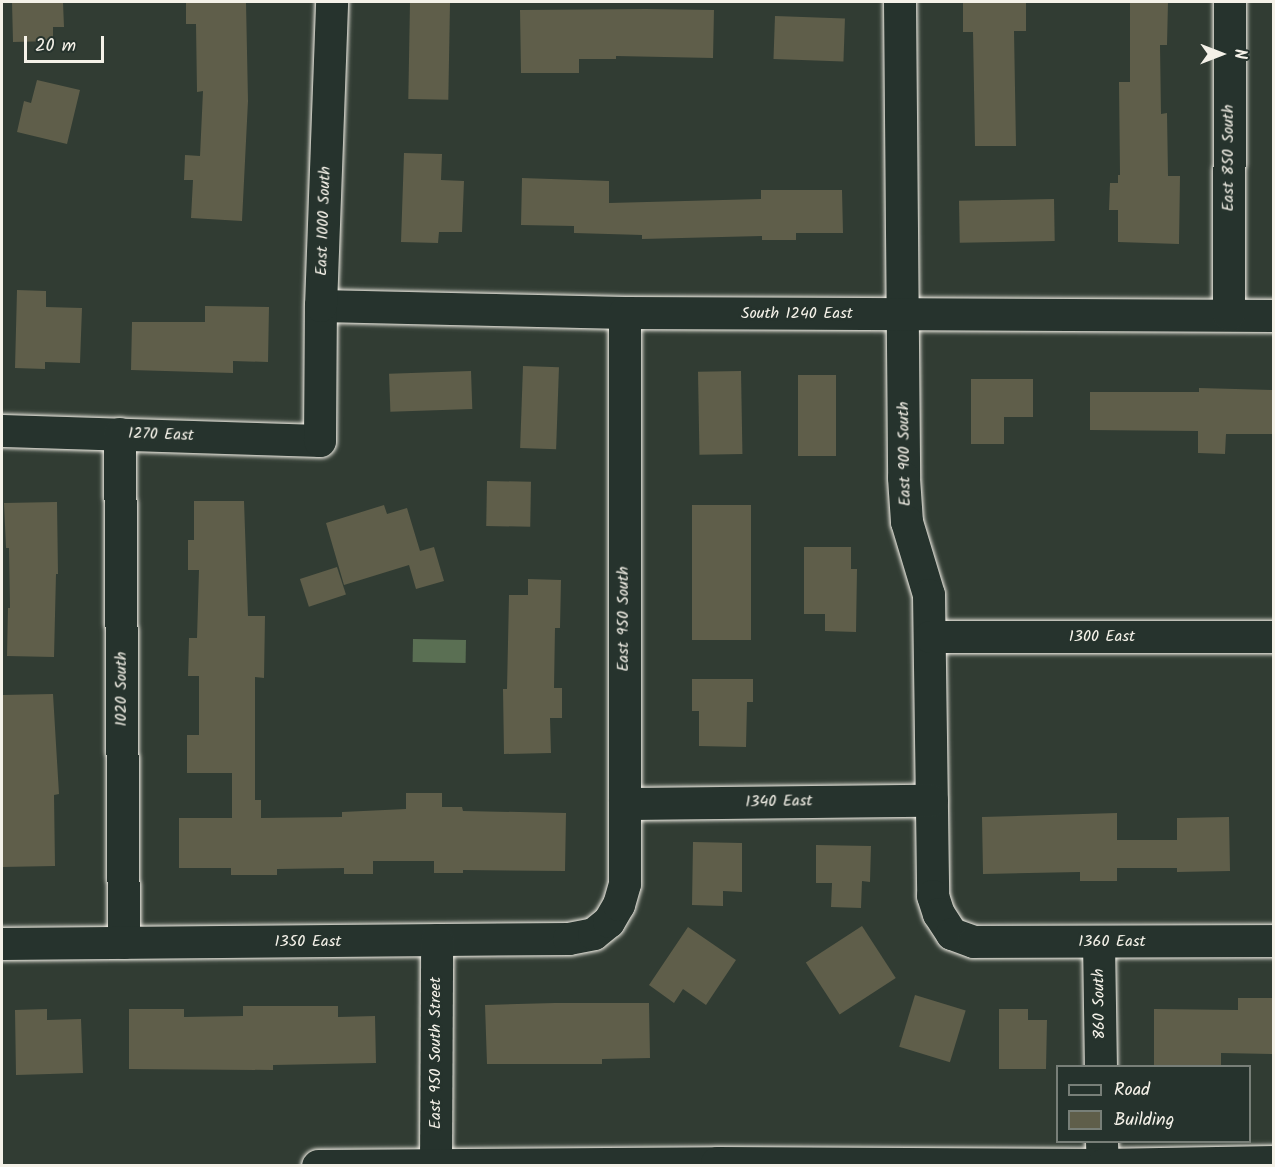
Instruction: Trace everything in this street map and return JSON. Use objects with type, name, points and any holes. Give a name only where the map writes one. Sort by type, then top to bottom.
[{"type":"street","name":"East 1000 South","points":[[320,441],[321,306],[332,2]]},
{"type":"street","name":"East 900 South","points":[[900,2],[904,478],[907,522],[930,595],[933,896],[939,914],[952,934]]},
{"type":"street","name":"East 850 South","points":[[1229,315],[1230,2]]},
{"type":"street","name":"South 1240 East","points":[[321,306],[625,313],[1274,316]]},
{"type":"street","name":"East 950 South","points":[[609,922],[619,905],[626,884],[625,313]]},
{"type":"street","name":"1270 East","points":[[2,431],[320,441]]},
{"type":"street","name":"1020 South","points":[[120,434],[124,943]]},
{"type":"street","name":"1300 East","points":[[930,637],[1274,637]]},
{"type":"street","name":"1340 East","points":[[625,804],[932,801]]},
{"type":"street","name":"1350 East","points":[[2,944],[569,939],[594,934],[609,922]]},
{"type":"street","name":"1360 East","points":[[952,934],[985,942],[1274,941]]},
{"type":"street","name":"East 950 South Street","points":[[436,1165],[437,940]]},
{"type":"street","name":"860 South","points":[[1099,942],[1101,1065]]},
{"type":"street","points":[[1102,1143],[1102,1165]]},
{"type":"street","points":[[318,1166],[1102,1165],[1274,1162]]},
{"type":"green space","points":[[413,639],[466,640],[466,663],[413,662]]},
{"type":"building","points":[[12,2],[63,2],[64,27],[53,27],[53,41],[13,42]]},
{"type":"building","points":[[186,2],[246,2],[248,101],[242,221],[191,218],[193,180],[184,180],[185,155],[200,156],[203,91],[197,92],[196,24],[186,24]]},
{"type":"building","points":[[410,2],[450,3],[448,100],[408,99]]},
{"type":"building","points":[[963,2],[1026,2],[1026,31],[1014,31],[1016,146],[975,146],[973,32],[963,32]]},
{"type":"building","points":[[1130,2],[1168,2],[1167,45],[1160,45],[1161,114],[1167,113],[1168,176],[1180,176],[1179,244],[1118,242],[1118,210],[1109,210],[1110,183],[1118,183],[1118,175],[1120,175],[1119,82],[1130,82]]},
{"type":"building","points":[[520,10],[714,10],[713,58],[616,56],[616,59],[579,59],[579,73],[521,73]]},
{"type":"building","points":[[775,16],[845,18],[843,61],[773,59]]},
{"type":"building","points":[[37,80],[80,90],[67,144],[17,132],[24,101],[31,103]]},
{"type":"building","points":[[404,153],[442,154],[441,180],[464,181],[462,232],[439,232],[438,243],[401,242]]},
{"type":"building","points":[[522,178],[609,181],[609,203],[761,199],[761,190],[842,190],[843,233],[796,233],[796,240],[762,240],[762,236],[642,239],[642,235],[574,233],[574,226],[521,225]]},
{"type":"building","points":[[1054,199],[1055,241],[960,243],[959,201]]},
{"type":"building","points":[[17,290],[46,291],[46,307],[82,308],[80,363],[45,362],[45,369],[15,368]]},
{"type":"building","points":[[205,306],[269,307],[268,362],[233,361],[233,373],[131,370],[132,322],[205,322]]},
{"type":"building","points":[[523,366],[559,367],[556,449],[520,448]]},
{"type":"building","points":[[471,371],[472,409],[390,412],[389,374]]},
{"type":"building","points":[[741,371],[742,454],[699,455],[698,372]]},
{"type":"building","points":[[798,375],[836,375],[836,456],[798,456]]},
{"type":"building","points":[[971,379],[1033,379],[1033,417],[1004,417],[1004,444],[971,444]]},
{"type":"building","points":[[1199,388],[1274,390],[1274,434],[1226,434],[1225,454],[1198,453],[1198,431],[1090,430],[1090,392],[1199,392]]},
{"type":"building","points":[[487,481],[531,482],[530,527],[486,526]]},
{"type":"building","points":[[194,501],[244,501],[248,616],[265,616],[264,678],[255,677],[255,800],[261,800],[261,818],[342,817],[342,812],[406,809],[406,793],[442,793],[442,807],[462,807],[463,811],[566,813],[565,871],[463,870],[463,873],[434,873],[434,861],[373,861],[373,874],[344,874],[344,868],[277,869],[277,875],[231,875],[231,868],[179,868],[179,818],[232,818],[232,773],[187,773],[187,735],[199,735],[199,676],[188,676],[189,638],[197,638],[199,570],[188,570],[188,540],[194,540]]},
{"type":"building","points":[[57,502],[58,574],[56,574],[54,657],[7,656],[8,608],[10,608],[9,548],[6,548],[4,503]]},
{"type":"building","points":[[384,505],[387,514],[407,508],[420,551],[434,547],[444,581],[416,589],[409,565],[344,585],[326,523]]},
{"type":"building","points":[[692,505],[751,505],[751,640],[692,640]]},
{"type":"building","points":[[804,547],[851,547],[851,569],[857,569],[856,632],[825,631],[825,614],[804,614]]},
{"type":"building","points":[[337,567],[346,595],[309,607],[300,579]]},
{"type":"building","points":[[528,579],[561,580],[560,628],[555,628],[554,688],[562,688],[562,718],[550,718],[551,753],[504,754],[503,689],[507,689],[509,595],[528,595]]},
{"type":"building","points":[[692,679],[753,679],[753,702],[747,702],[746,747],[699,746],[699,711],[692,711]]},
{"type":"building","points":[[53,694],[59,794],[54,795],[55,866],[2,867],[2,695]]},
{"type":"building","points":[[1117,813],[1117,840],[1177,840],[1177,818],[1229,817],[1230,871],[1177,872],[1177,868],[1117,868],[1117,881],[1080,881],[1080,872],[983,874],[982,817]]},
{"type":"building","points":[[693,842],[742,843],[742,892],[723,891],[723,906],[692,905]]},
{"type":"building","points":[[816,845],[871,846],[870,882],[862,881],[861,908],[831,907],[832,883],[816,883]]},
{"type":"building","points":[[862,926],[896,978],[840,1014],[806,962]]},
{"type":"building","points":[[688,927],[736,960],[706,1005],[683,989],[674,1003],[649,985]]},
{"type":"building","points":[[915,995],[966,1010],[950,1062],[899,1047]]},
{"type":"building","points":[[1238,998],[1274,998],[1274,1054],[1221,1053],[1221,1065],[1154,1065],[1154,1009],[1238,1010]]},
{"type":"building","points":[[649,1003],[650,1058],[602,1059],[602,1064],[487,1064],[485,1005]]},
{"type":"building","points":[[243,1006],[338,1006],[338,1017],[375,1016],[376,1063],[273,1065],[273,1070],[129,1069],[129,1009],[184,1009],[184,1017],[243,1016]]},
{"type":"building","points":[[47,1009],[47,1020],[81,1019],[83,1073],[16,1075],[15,1010]]},
{"type":"building","points":[[999,1009],[1028,1009],[1028,1020],[1047,1020],[1046,1069],[999,1069]]}]
